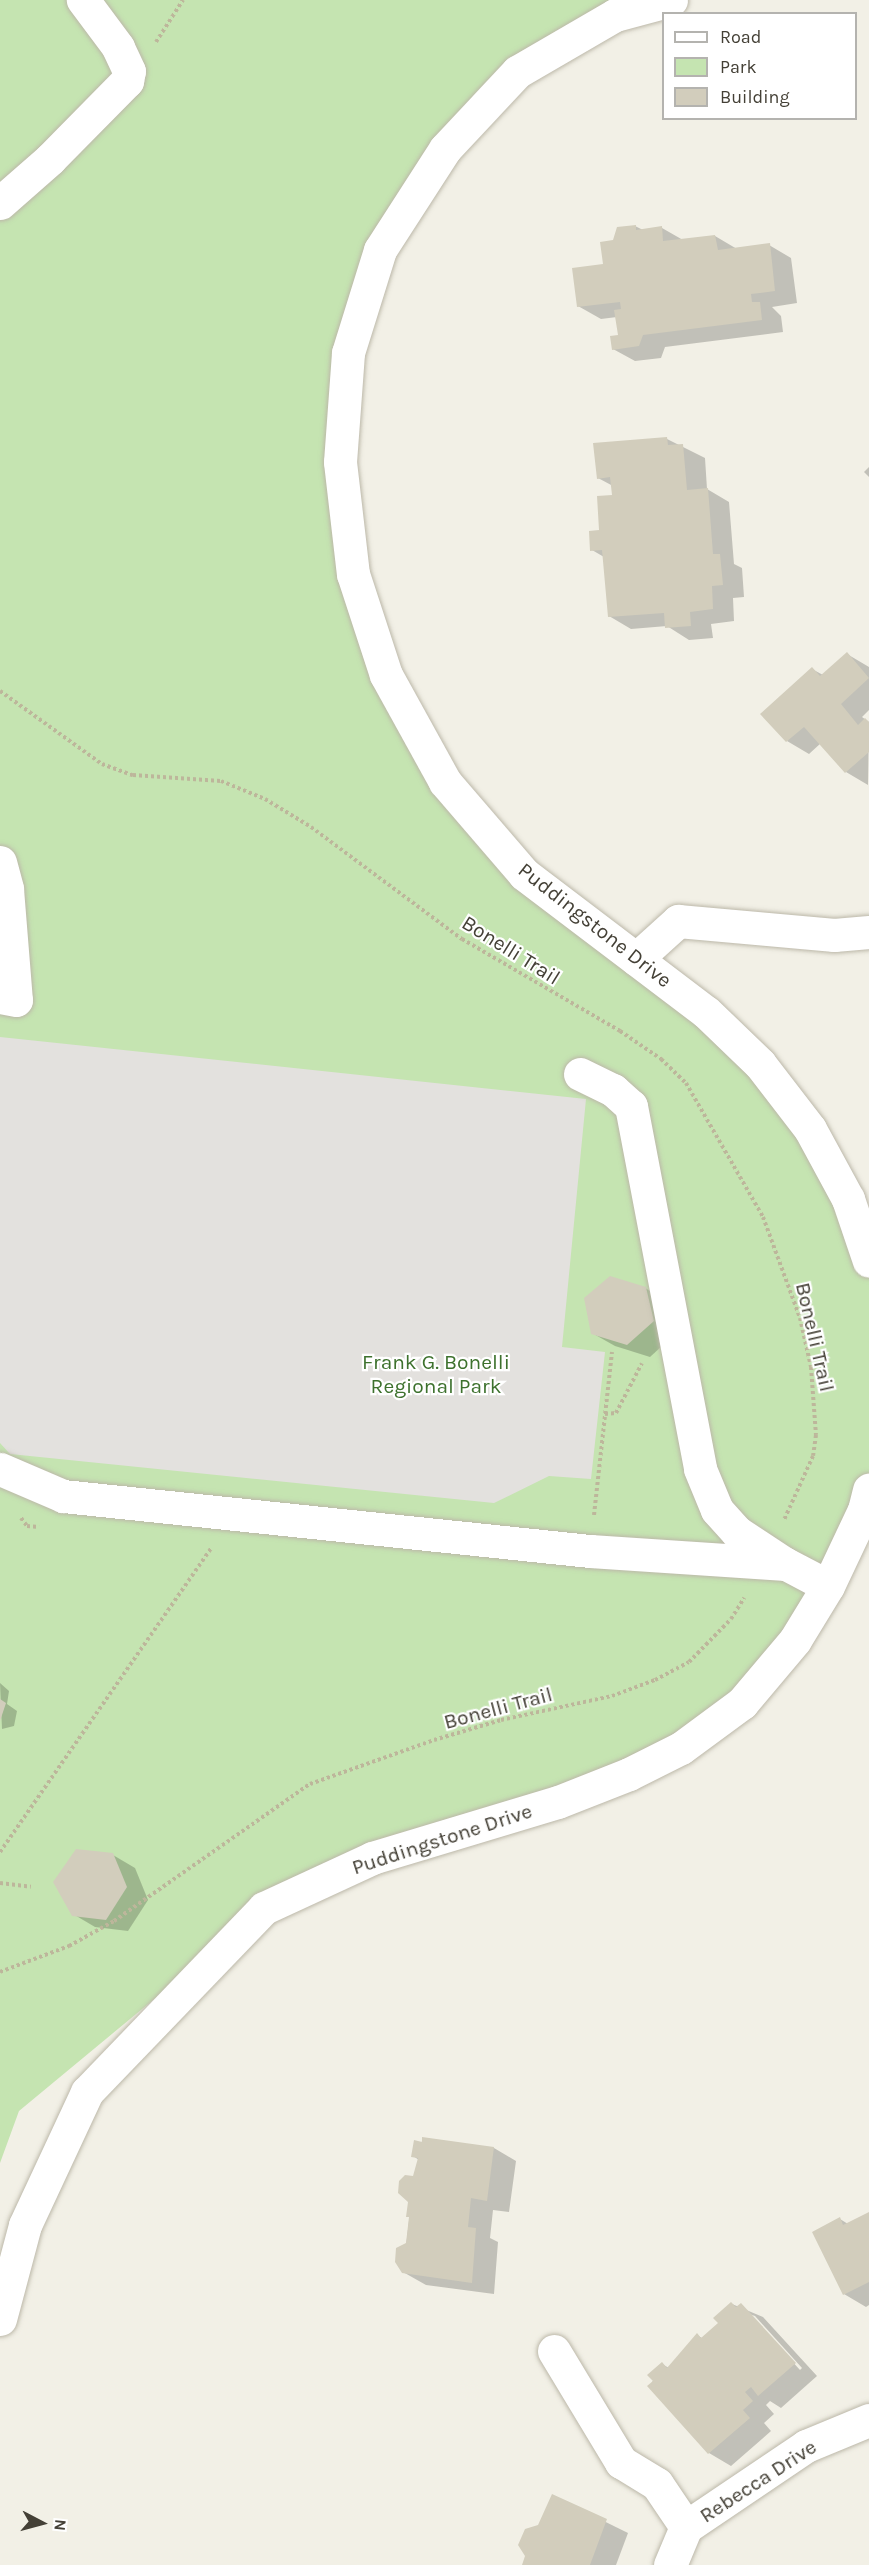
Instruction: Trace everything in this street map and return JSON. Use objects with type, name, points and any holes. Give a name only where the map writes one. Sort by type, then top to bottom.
[{"type":"street","points":[[0,203],[50,159],[127,81],[129,71],[118,47],[83,0]]},
{"type":"street","name":"Puddingstone Drive","points":[[664,1],[615,15],[517,72],[445,149],[380,250],[348,353],[340,462],[353,574],[386,675],[445,782],[524,874],[706,1012],[760,1064],[810,1130],[848,1199],[869,1261]]},
{"type":"street","points":[[0,862],[8,889],[16,1000],[0,997]]},
{"type":"street","points":[[636,959],[678,921],[834,935],[869,932]]},
{"type":"street","points":[[580,1074],[613,1090],[631,1106],[700,1469],[717,1510],[737,1532],[772,1560],[828,1586]]},
{"type":"street","points":[[0,1469],[63,1496],[590,1551],[772,1560]]},
{"type":"street","name":"Puddingstone Drive","points":[[0,2319],[25,2225],[87,2092],[264,1908],[372,1858],[558,1802],[629,1774],[681,1748],[742,1703],[795,1640],[828,1586],[864,1510],[869,1490]]},
{"type":"street","points":[[554,2351],[621,2462],[657,2484],[686,2528]]},
{"type":"street","name":"Rebecca Drive","points":[[670,2565],[686,2528],[806,2446],[869,2420]]},
{"type":"path","name":"Bonelli Trail","points":[[0,691],[102,764],[133,775],[221,781],[265,799],[337,846],[462,939],[620,1031],[661,1059],[686,1083],[763,1217],[800,1318],[811,1367],[816,1405],[813,1456],[772,1560],[731,1618],[680,1666],[612,1696],[501,1720],[358,1765],[310,1784],[114,1921],[69,1946],[0,1972]]},
{"type":"path","points":[[0,1852],[212,1547]]},
{"type":"path","points":[[0,1883],[31,1887]]},
{"type":"green space","name":"Frank G. Bonelli Regional Park","points":[[0,0],[671,0],[615,15],[445,149],[348,353],[353,574],[445,782],[760,1064],[869,1261],[869,1490],[828,1586],[681,1748],[264,1908],[19,2111],[0,2163]]},
{"type":"shaded area","points":[[0,1037],[586,1099],[562,1347],[605,1352],[591,1479],[549,1476],[494,1503],[10,1454],[0,1443]]},
{"type":"building","points":[[636,225],[636,230],[662,226],[663,241],[715,235],[718,250],[770,243],[775,291],[751,294],[752,302],[760,302],[762,320],[643,335],[639,346],[612,350],[610,336],[618,335],[614,310],[621,309],[620,302],[577,307],[572,268],[603,264],[600,242],[613,240],[617,227]]},
{"type":"building","points":[[667,437],[668,445],[683,444],[687,490],[708,488],[713,554],[720,554],[723,585],[712,586],[713,609],[690,612],[691,626],[665,628],[664,613],[608,617],[602,550],[590,551],[589,531],[599,530],[597,496],[612,495],[610,477],[597,479],[593,443]]},
{"type":"building","points":[[847,652],[869,678],[841,704],[858,725],[865,718],[869,722],[869,752],[845,773],[804,727],[786,742],[760,714],[812,667],[820,676]]},
{"type":"building","points":[[610,1276],[646,1287],[654,1321],[627,1345],[591,1334],[584,1298]]},
{"type":"building","points":[[0,1699],[6,1703],[0,1721]]},
{"type":"building","points":[[76,1849],[113,1853],[127,1887],[106,1920],[72,1916],[53,1882]]},
{"type":"building","points":[[422,2137],[494,2147],[487,2201],[471,2198],[468,2227],[476,2228],[472,2283],[402,2273],[395,2262],[396,2248],[406,2243],[409,2217],[406,2217],[408,2202],[398,2193],[399,2181],[405,2175],[413,2176],[418,2158],[411,2157],[414,2140],[422,2142]]},
{"type":"building","points":[[869,2212],[869,2282],[843,2295],[812,2232],[840,2217],[843,2225]]},
{"type":"building","points":[[731,2302],[736,2307],[741,2303],[796,2363],[758,2396],[751,2387],[745,2392],[753,2401],[743,2410],[750,2418],[708,2454],[647,2386],[653,2381],[647,2375],[662,2362],[667,2368],[697,2333],[701,2338],[718,2323],[713,2318]]},
{"type":"building","points":[[552,2494],[607,2519],[590,2565],[522,2565],[525,2556],[518,2545],[525,2529],[538,2525]]}]
